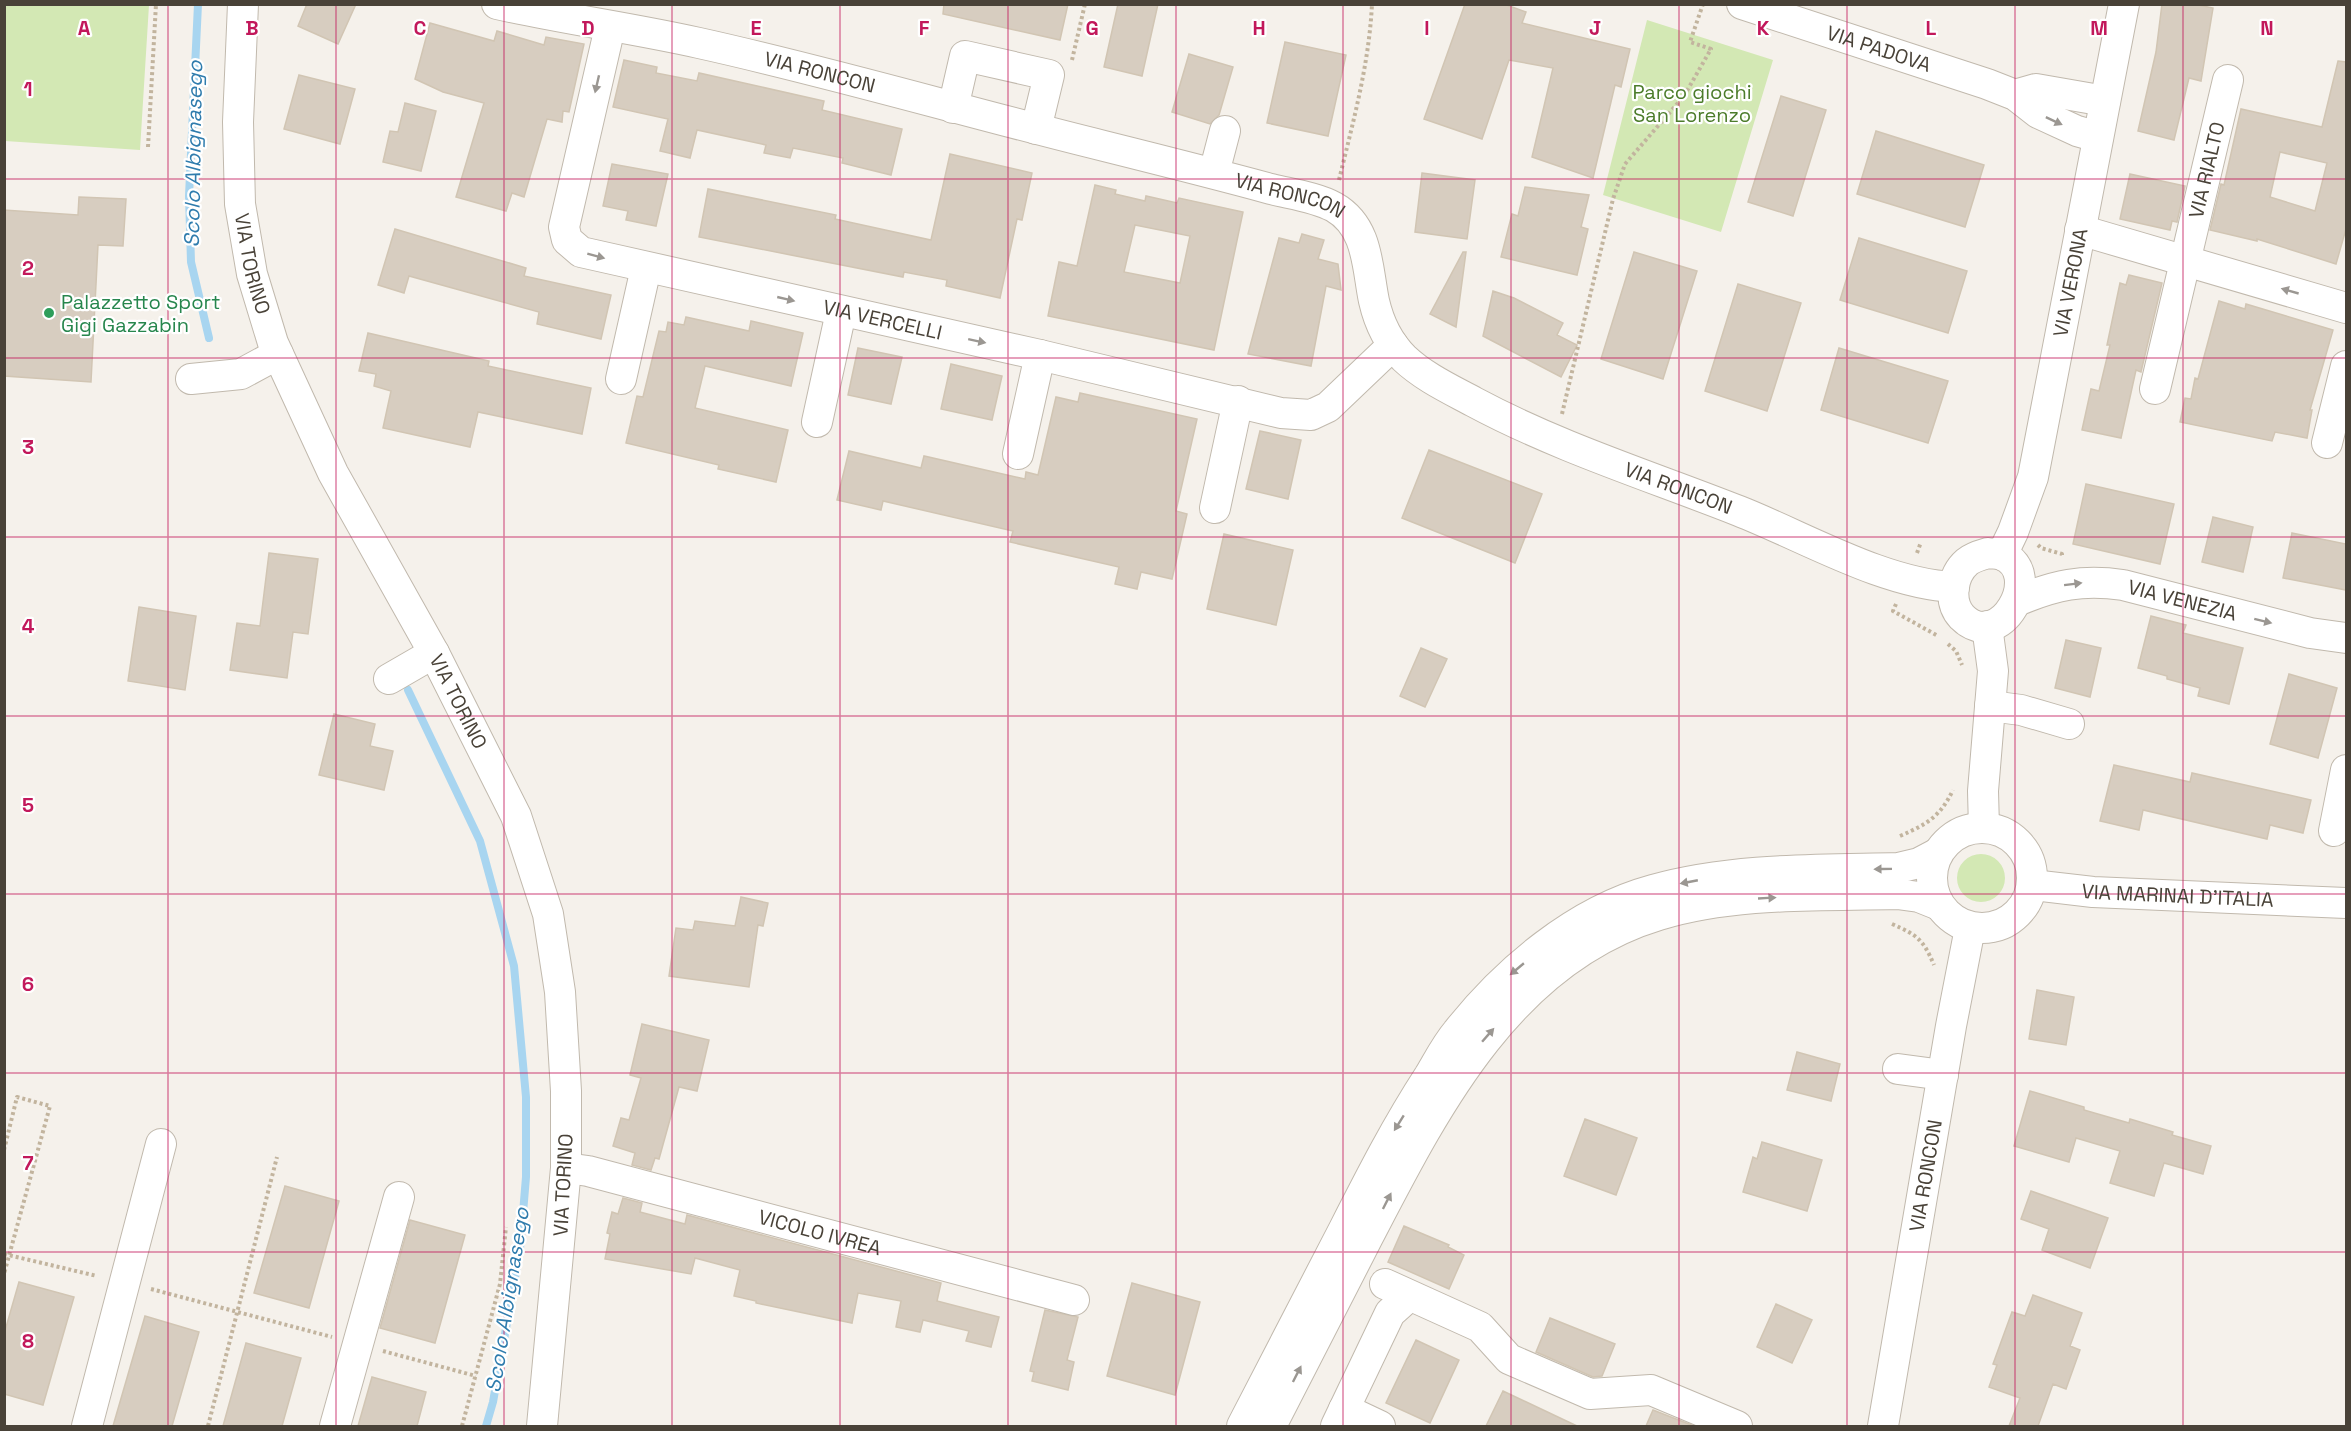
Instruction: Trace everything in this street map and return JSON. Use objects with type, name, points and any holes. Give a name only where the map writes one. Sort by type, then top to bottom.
[{"type":"street","name":"VIA TORINO","points":[[243,4],[238,122],[240,204],[252,274],[278,354],[333,473],[434,653],[516,816],[548,914],[560,992],[566,1090],[566,1168],[542,1426]]},
{"type":"street","name":"VIA RONCON","points":[[497,4],[707,45],[838,76],[1333,206],[1357,230],[1366,252],[1375,304],[1382,327],[1405,360],[1435,381],[1553,440],[1743,513],[1876,569],[1929,586],[1954,587]]},
{"type":"street","name":"VIA PADOVA","points":[[1742,4],[2015,95],[2038,113],[2077,131],[2098,137]]},
{"type":"street","name":"VIA VERONA","points":[[2002,555],[2033,477],[2124,4]]},
{"type":"street","name":"VIA VERCELLI","points":[[610,27],[564,227],[567,240],[580,252],[1040,355],[1281,413],[1311,415],[1328,407],[1393,345]]},
{"type":"street","points":[[953,108],[965,56],[1049,75],[1036,129]]},
{"type":"street","name":"VIA RIALTO","points":[[2156,389],[2229,80]]},
{"type":"street","name":"VIA PADOVA","points":[[2015,95],[2036,89],[2105,100]]},
{"type":"street","points":[[1214,173],[1225,131]]},
{"type":"street","points":[[2080,230],[2346,308]]},
{"type":"street","points":[[621,379],[646,268]]},
{"type":"street","points":[[817,422],[842,312]]},
{"type":"street","points":[[190,379],[241,374],[278,354]]},
{"type":"street","points":[[1018,454],[1040,355]]},
{"type":"street","points":[[2327,443],[2346,366]]},
{"type":"street","points":[[1215,508],[1238,401]]},
{"type":"street","points":[[1988,553],[2002,555],[2013,563],[2018,572],[2020,583],[2017,601],[2001,621],[1987,626],[1967,621],[1958,612],[1954,602],[1954,587],[1960,570],[1968,561],[1988,553]]},
{"type":"street","name":"VIA VENEZIA","points":[[2017,601],[2065,584],[2100,581],[2310,633],[2346,639]]},
{"type":"street","points":[[1984,828],[1983,791],[1993,671],[1987,626]]},
{"type":"street","points":[[389,679],[434,653]]},
{"type":"street","points":[[1990,706],[2021,710],[2069,724]]},
{"type":"street","points":[[2334,831],[2346,770]]},
{"type":"street","points":[[1984,828],[1997,830],[2010,836],[2020,846],[2028,857],[2032,871],[2032,885],[2023,907],[2015,916],[1994,927],[1970,928],[1958,923],[1939,904],[1932,879],[1933,865],[1938,853],[1958,834],[1970,829],[1984,828]]},
{"type":"street","points":[[1242,1426],[1395,1130],[1456,1033],[1496,987],[1538,952],[1573,926],[1603,909],[1653,890],[1695,881],[1753,873],[1898,868],[1919,863],[1938,853]]},
{"type":"street","name":"VIA MARINAI D'ITALIA","points":[[2032,885],[2093,892],[2338,899]]},
{"type":"street","points":[[1270,1426],[1417,1143],[1477,1048],[1514,1005],[1554,972],[1586,948],[1624,928],[1660,915],[1700,906],[1756,899],[1897,894],[1919,897],[1939,904]]},
{"type":"street","name":"VIA RONCON","points":[[1883,1426],[1970,928]]},
{"type":"street","points":[[1898,1069],[1943,1075]]},
{"type":"street","points":[[87,1426],[161,1144]]},
{"type":"street","name":"VICOLO IVREA","points":[[566,1168],[588,1171],[1074,1300]]},
{"type":"street","points":[[335,1426],[399,1197]]},
{"type":"street","points":[[1380,1426],[1340,1418],[1390,1313],[1397,1290],[1480,1328],[1509,1359],[1590,1394],[1651,1390],[1737,1426]]},
{"type":"path","points":[[148,147],[156,4]]},
{"type":"path","points":[[1070,71],[1085,4]]},
{"type":"path","points":[[1336,191],[1362,86],[1370,40],[1372,4]]},
{"type":"path","points":[[1560,423],[1613,199],[1625,164],[1684,96],[1712,49],[1690,42],[1703,4]]},
{"type":"path","points":[[1893,612],[1934,633],[1956,651],[1965,672]]},
{"type":"path","points":[[1953,792],[1956,780]]},
{"type":"path","points":[[1881,921],[1911,933],[1925,945],[1934,965],[1935,975]]},
{"type":"path","points":[[4,1150],[17,1097],[50,1106],[7,1255],[4,1274]]},
{"type":"path","points":[[208,1426],[277,1157]]},
{"type":"path","points":[[462,1426],[500,1284],[506,1227]]},
{"type":"path","points":[[7,1255],[125,1283],[476,1376]]},
{"type":"green space","points":[[4,5],[149,5],[140,150],[5,141]]},
{"type":"green space","name":"Parco giochi San Lorenzo","points":[[1647,20],[1773,60],[1721,232],[1603,195]]},
{"type":"green space","points":[[1976,854],[1986,854],[2001,864],[2005,878],[2004,887],[1995,898],[1986,902],[1976,902],[1961,892],[1957,883],[1957,873],[1967,858]]},
{"type":"building","points":[[307,4],[356,4],[338,44],[298,26]]},
{"type":"building","points":[[944,4],[1068,4],[1060,40],[943,14]]},
{"type":"building","points":[[1118,4],[1158,4],[1142,76],[1104,67]]},
{"type":"building","points":[[1465,4],[1504,4],[1526,12],[1522,23],[1630,49],[1621,87],[1615,85],[1593,178],[1532,157],[1553,68],[1509,60],[1482,139],[1424,119]]},
{"type":"building","points":[[2162,4],[2194,4],[2213,8],[2201,81],[2189,78],[2174,140],[2138,131],[2156,52]]},
{"type":"building","points":[[430,23],[494,41],[497,31],[544,45],[546,37],[584,44],[569,112],[563,111],[562,122],[547,119],[524,197],[512,193],[506,211],[456,197],[484,103],[443,92],[415,79]]},
{"type":"building","points":[[1285,42],[1346,55],[1328,136],[1267,123]]},
{"type":"building","points":[[1189,54],[1233,67],[1219,115],[1210,124],[1172,112]]},
{"type":"building","points":[[624,60],[657,67],[656,73],[697,81],[699,73],[824,101],[822,110],[902,129],[891,175],[842,163],[843,158],[793,148],[790,158],[764,153],[766,145],[697,130],[690,158],[660,151],[668,119],[613,107]]},
{"type":"building","points":[[2338,61],[2346,62],[2346,229],[2336,264],[2257,239],[2257,241],[2210,230],[2221,184],[2224,185],[2241,109],[2322,127]],"holes":[[[2280,152],[2327,163],[2315,211],[2270,197]]]},
{"type":"building","points":[[299,75],[355,89],[340,144],[284,129]]},
{"type":"building","points":[[1781,96],[1826,110],[1793,216],[1748,202]]},
{"type":"building","points":[[405,103],[436,111],[421,171],[383,162],[390,131],[398,132]]},
{"type":"building","points":[[1876,131],[1984,165],[1965,227],[1857,194]]},
{"type":"building","points":[[950,154],[1032,173],[1022,220],[1017,219],[1000,298],[946,286],[947,280],[904,272],[903,277],[699,237],[708,189],[836,215],[835,219],[931,240]]},
{"type":"building","points":[[612,164],[668,174],[656,226],[626,220],[628,211],[603,206]]},
{"type":"building","points":[[1422,173],[1475,180],[1467,239],[1415,232]]},
{"type":"building","points":[[2130,174],[2185,186],[2177,222],[2172,221],[2170,230],[2120,219]]},
{"type":"building","points":[[1095,185],[1116,190],[1115,194],[1145,201],[1146,196],[1177,203],[1179,198],[1243,212],[1214,350],[1048,316],[1059,262],[1077,266]],"holes":[[[1135,225],[1190,236],[1180,283],[1124,272]]]},
{"type":"building","points":[[1525,187],[1589,195],[1581,227],[1588,229],[1577,275],[1501,257],[1512,214],[1518,216]]},
{"type":"building","points":[[79,197],[126,199],[123,246],[98,245],[91,382],[4,376],[4,210],[78,215]]},
{"type":"building","points":[[395,229],[526,268],[524,276],[611,295],[601,339],[537,324],[539,312],[409,276],[404,293],[378,285]]},
{"type":"building","points":[[1302,234],[1324,240],[1318,259],[1338,264],[1341,290],[1326,286],[1311,366],[1248,354],[1279,238],[1299,243]]},
{"type":"building","points":[[1859,238],[1967,271],[1948,333],[1840,300]]},
{"type":"building","points":[[1463,252],[1466,252],[1456,327],[1430,314]]},
{"type":"building","points":[[1634,252],[1697,271],[1663,379],[1601,359]]},
{"type":"building","points":[[2129,275],[2162,283],[2141,372],[2136,370],[2121,438],[2082,430],[2091,389],[2099,391],[2110,345],[2107,345],[2120,283],[2126,285]]},
{"type":"building","points":[[1738,284],[1801,303],[1767,411],[1705,391]]},
{"type":"building","points":[[1493,291],[1514,298],[1563,323],[1557,335],[1577,345],[1561,377],[1483,336]]},
{"type":"building","points":[[2219,301],[2245,309],[2246,304],[2333,330],[2310,410],[2312,410],[2307,438],[2275,432],[2272,441],[2180,422],[2185,398],[2191,399],[2195,378],[2198,379]]},
{"type":"building","points":[[686,317],[749,331],[751,321],[803,333],[791,386],[705,366],[695,408],[788,430],[776,482],[718,469],[719,465],[626,443],[637,396],[643,397],[659,331],[666,332],[668,322],[684,325]]},
{"type":"building","points":[[368,333],[489,361],[488,366],[591,388],[582,434],[478,412],[470,447],[383,428],[391,391],[374,386],[376,374],[359,371]]},
{"type":"building","points":[[858,348],[902,357],[891,404],[848,395]]},
{"type":"building","points":[[1839,348],[1948,381],[1928,443],[1821,410]]},
{"type":"building","points":[[951,364],[1002,376],[992,420],[941,409]]},
{"type":"building","points":[[1080,393],[1197,419],[1176,511],[1187,514],[1172,579],[1141,572],[1137,589],[1115,584],[1119,567],[1010,542],[1013,531],[883,501],[881,510],[837,500],[849,451],[921,468],[924,456],[1025,479],[1026,472],[1038,475],[1056,397],[1078,402]]},
{"type":"building","points":[[1260,431],[1301,440],[1288,499],[1246,489]]},
{"type":"building","points":[[1429,450],[1542,494],[1515,563],[1402,518]]},
{"type":"building","points":[[2086,484],[2174,504],[2160,564],[2073,544]]},
{"type":"building","points":[[2213,517],[2253,527],[2243,572],[2202,562]]},
{"type":"building","points":[[2292,533],[2346,544],[2346,590],[2283,578]]},
{"type":"building","points":[[1224,534],[1293,550],[1276,625],[1207,609]]},
{"type":"building","points":[[269,553],[318,559],[308,634],[293,632],[287,678],[230,670],[237,623],[260,626]]},
{"type":"building","points":[[139,607],[196,616],[185,690],[128,681]]},
{"type":"building","points":[[2151,616],[2186,625],[2183,633],[2243,648],[2229,704],[2198,696],[2200,688],[2138,668]]},
{"type":"building","points":[[2066,640],[2101,648],[2090,697],[2055,688]]},
{"type":"building","points":[[1421,648],[1447,659],[1425,707],[1400,696]]},
{"type":"building","points":[[2289,674],[2337,688],[2318,758],[2270,744]]},
{"type":"building","points":[[334,714],[375,724],[370,746],[393,751],[384,790],[319,775]]},
{"type":"building","points":[[2114,765],[2190,782],[2192,773],[2311,800],[2303,833],[2270,825],[2267,839],[2143,810],[2139,830],[2100,821]]},
{"type":"building","points":[[741,897],[768,903],[763,926],[758,925],[749,987],[669,976],[676,928],[693,930],[695,921],[735,926]]},
{"type":"building","points":[[2037,990],[2074,997],[2066,1045],[2029,1039]]},
{"type":"building","points":[[642,1024],[709,1040],[697,1091],[679,1087],[659,1159],[655,1158],[651,1170],[632,1165],[635,1153],[613,1146],[621,1118],[629,1120],[641,1078],[630,1075]]},
{"type":"building","points":[[1797,1052],[1840,1064],[1831,1101],[1787,1090]]},
{"type":"building","points":[[2030,1091],[2084,1107],[2084,1110],[2129,1123],[2130,1119],[2173,1132],[2172,1135],[2211,1146],[2203,1174],[2164,1163],[2154,1196],[2110,1183],[2120,1151],[2076,1138],[2069,1162],[2014,1146]]},
{"type":"building","points":[[1585,1119],[1637,1138],[1616,1195],[1564,1176]]},
{"type":"building","points":[[1762,1142],[1822,1160],[1807,1211],[1743,1192],[1753,1157],[1757,1159]]},
{"type":"building","points":[[285,1186],[339,1201],[309,1308],[254,1293]]},
{"type":"building","points":[[2031,1191],[2108,1218],[2090,1268],[2042,1250],[2049,1229],[2021,1219]]},
{"type":"building","points":[[623,1198],[642,1203],[640,1212],[685,1224],[687,1215],[941,1283],[937,1301],[999,1317],[991,1347],[966,1341],[969,1331],[923,1320],[920,1332],[896,1327],[901,1301],[858,1293],[852,1323],[756,1303],[756,1301],[734,1296],[740,1270],[695,1258],[691,1274],[605,1259],[610,1234],[607,1233],[612,1212],[618,1214]]},
{"type":"building","points":[[410,1220],[465,1235],[435,1343],[380,1328]]},
{"type":"building","points":[[1404,1226],[1449,1245],[1448,1247],[1464,1255],[1449,1289],[1388,1262]]},
{"type":"building","points":[[19,1282],[74,1297],[43,1405],[4,1394],[4,1334]]},
{"type":"building","points":[[1132,1283],[1200,1302],[1175,1395],[1107,1376]]},
{"type":"building","points":[[2033,1295],[2082,1313],[2070,1346],[2080,1350],[2066,1389],[2053,1384],[2038,1426],[2009,1426],[2020,1398],[1989,1387],[1997,1365],[1993,1364],[2012,1312],[2025,1316]]},
{"type":"building","points":[[1776,1304],[1812,1320],[1792,1363],[1757,1347]]},
{"type":"building","points":[[1045,1310],[1078,1317],[1067,1360],[1074,1362],[1068,1390],[1032,1381],[1034,1372],[1030,1371]]},
{"type":"building","points":[[145,1316],[199,1332],[172,1426],[113,1426]]},
{"type":"building","points":[[1550,1318],[1615,1344],[1602,1376],[1593,1377],[1536,1352]]},
{"type":"building","points":[[1416,1340],[1459,1360],[1430,1423],[1386,1403]]},
{"type":"building","points":[[246,1343],[301,1358],[282,1426],[223,1426]]},
{"type":"building","points":[[372,1377],[426,1392],[417,1426],[358,1426]]},
{"type":"building","points":[[1503,1391],[1577,1426],[1486,1426]]},
{"type":"building","points":[[1653,1410],[1694,1426],[1646,1426]]},
{"type":"waterway","name":"Scolo Albignasego","points":[[198,4],[189,196],[191,262],[209,338]]},
{"type":"waterway","name":"Scolo Albignasego","points":[[408,690],[480,841],[514,966],[526,1097],[526,1177],[520,1249],[493,1402],[486,1426]]},
{"type":"place","name":"Palazzetto Sport Gigi Gazzabin","points":[[49,313]]}]
